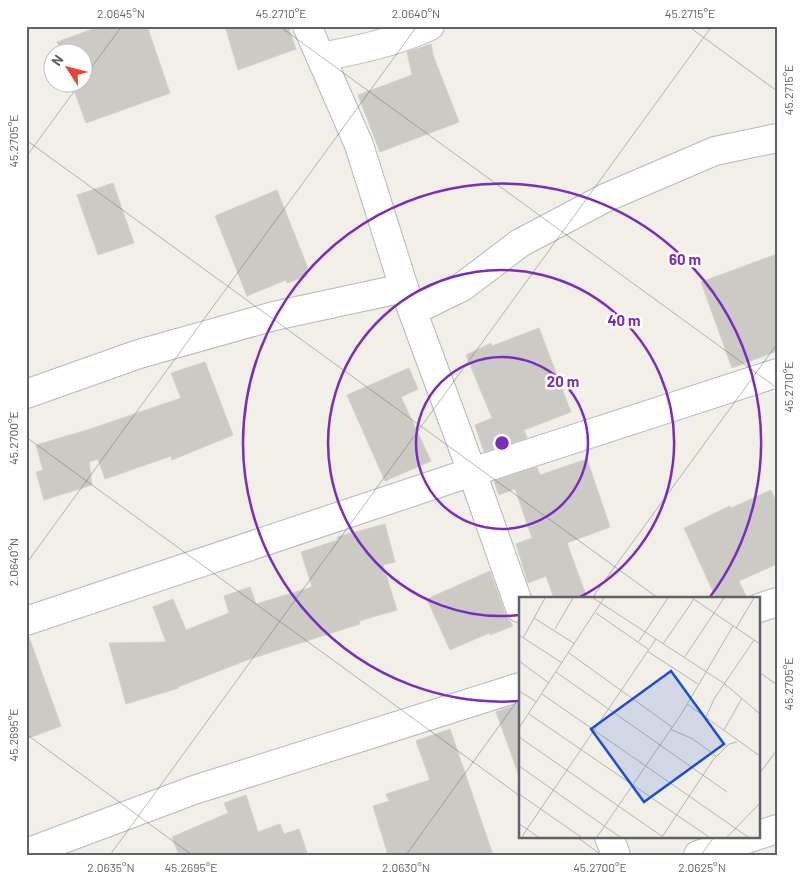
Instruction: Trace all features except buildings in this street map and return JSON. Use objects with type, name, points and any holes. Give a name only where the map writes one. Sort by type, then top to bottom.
[{"type":"street","points":[[307,26],[358,145],[409,299],[519,605]]},
{"type":"street","points":[[321,57],[360,50],[430,26]]},
{"type":"street","points":[[26,394],[139,354],[274,316],[409,299],[462,287],[520,243],[605,198],[715,151],[777,138]]},
{"type":"street","points":[[26,621],[472,472],[777,373]]},
{"type":"street","points":[[760,608],[777,602]]},
{"type":"street","points":[[26,853],[194,790],[519,686]]},
{"type":"street","points":[[760,836],[777,829]]},
{"type":"street","points":[[609,838],[616,855]]},
{"type":"street","points":[[698,855],[751,838]]}]
